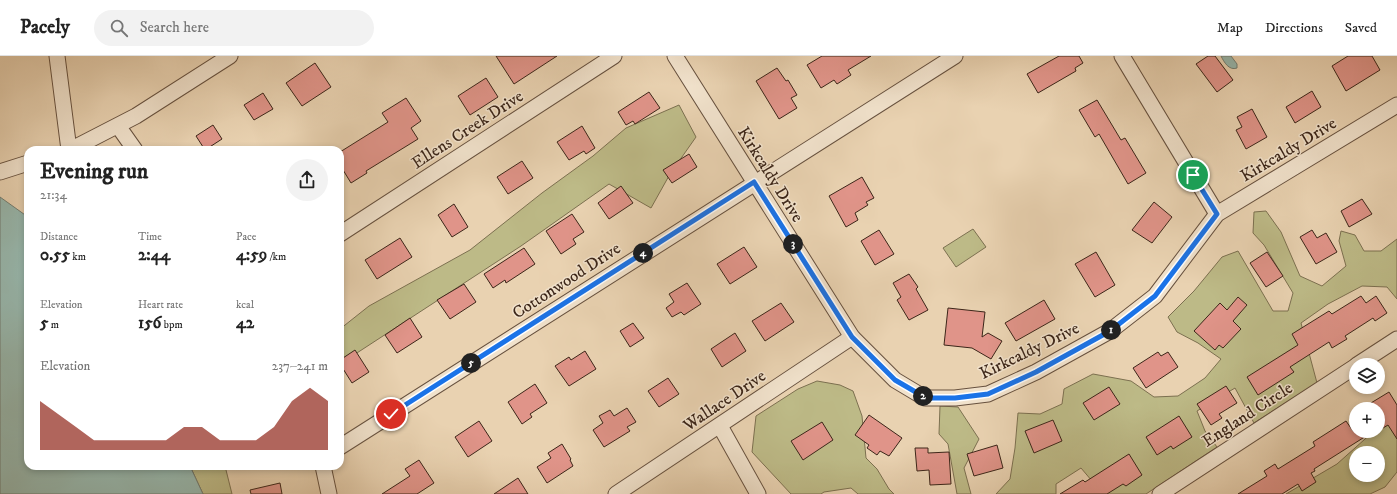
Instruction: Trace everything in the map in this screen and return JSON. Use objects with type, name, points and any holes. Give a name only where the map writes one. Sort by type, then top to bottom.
[{"type":"street","points":[[57,56],[69,146]]},
{"type":"street","points":[[78,146],[136,116],[230,56]]},
{"type":"street","name":"Ellens Creek Drive","points":[[344,231],[614,56]]},
{"type":"street","name":"Kirkcaldy Drive","points":[[675,56],[852,337],[895,380],[926,398],[955,398],[988,394],[1036,372],[1110,331],[1155,296],[1217,214],[1397,105]]},
{"type":"street","name":"Cottonwood Drive","points":[[344,444],[754,182],[955,56]]},
{"type":"street","points":[[1122,56],[1217,214]]},
{"type":"street","points":[[118,126],[132,146]]},
{"type":"street","points":[[0,172],[24,164]]},
{"type":"street","name":"Wallace Drive","points":[[616,494],[852,337]]},
{"type":"street","name":"England Circle","points":[[1367,358],[1397,339]]},
{"type":"street","name":"England Circle","points":[[1160,494],[1349,370]]},
{"type":"street","points":[[720,426],[758,494]]},
{"type":"street","points":[[324,470],[329,494]]},
{"type":"shaded area","points":[[679,105],[696,137],[670,174],[651,208],[609,184],[521,246],[344,361],[344,326],[369,306],[470,250],[542,193],[593,156],[626,128]]},
{"type":"shaded area","points":[[1266,211],[1281,232],[1300,276],[1322,286],[1346,266],[1339,241],[1341,231],[1355,235],[1364,251],[1381,251],[1397,239],[1397,299],[1387,287],[1362,286],[1328,304],[1301,323],[1317,383],[1254,423],[1235,388],[1197,411],[1205,431],[1217,447],[1146,494],[1103,494],[1081,468],[1056,484],[1056,494],[996,494],[1010,479],[1015,448],[1018,413],[1040,414],[1062,404],[1064,389],[1093,374],[1131,381],[1154,397],[1178,396],[1205,378],[1221,359],[1198,343],[1177,332],[1168,317],[1194,291],[1222,257],[1238,251],[1273,311],[1288,311],[1293,293],[1264,245],[1253,233],[1254,212]]},
{"type":"shaded area","points":[[973,229],[986,247],[956,267],[943,248]]},
{"type":"shaded area","points":[[817,381],[840,385],[853,391],[862,416],[866,458],[877,469],[889,489],[894,494],[858,494],[851,488],[824,492],[821,494],[791,494],[752,452],[756,416],[798,389]]},
{"type":"shaded area","points":[[940,406],[958,407],[979,439],[964,468],[971,494],[957,494],[948,444],[939,434]]},
{"type":"shaded area","points":[[1397,411],[1397,472],[1385,487],[1370,494],[1286,494],[1337,464],[1349,453],[1349,482],[1385,482],[1385,446],[1357,446],[1366,438],[1385,438],[1385,424]]},
{"type":"shaded area","points":[[192,470],[226,470],[232,494],[203,494]]},
{"type":"water","points":[[1221,56],[1231,56],[1237,64],[1237,68],[1234,69],[1229,67]]},
{"type":"water","points":[[0,197],[24,214],[24,470],[192,470],[203,494],[0,494]]},
{"type":"building","points":[[496,56],[557,56],[514,84]]},
{"type":"building","points":[[822,56],[871,56],[848,70],[851,75],[837,84],[834,80],[821,88],[807,65]]},
{"type":"building","points":[[1059,56],[1079,56],[1083,63],[1075,68],[1076,71],[1038,93],[1027,74]]},
{"type":"building","points":[[1208,56],[1215,56],[1233,80],[1217,92],[1196,64]]},
{"type":"building","points":[[1348,56],[1372,56],[1380,70],[1346,91],[1332,66]]},
{"type":"building","points":[[315,63],[331,87],[302,106],[286,83]]},
{"type":"building","points":[[777,68],[786,81],[788,80],[797,95],[791,98],[797,108],[779,119],[756,81]]},
{"type":"building","points":[[486,78],[498,97],[470,115],[458,96]]},
{"type":"building","points":[[1312,91],[1321,107],[1295,123],[1286,107]]},
{"type":"building","points":[[649,92],[660,108],[635,124],[633,121],[626,125],[618,112]]},
{"type":"building","points":[[263,93],[273,109],[254,120],[244,105]]},
{"type":"building","points":[[406,98],[421,121],[411,128],[418,139],[366,171],[367,173],[351,183],[344,172],[344,150],[388,122],[382,113]]},
{"type":"building","points":[[1097,100],[1121,140],[1125,138],[1146,173],[1128,184],[1099,134],[1095,137],[1079,110]]},
{"type":"building","points":[[1252,109],[1267,137],[1246,149],[1236,130],[1242,127],[1237,117]]},
{"type":"building","points":[[213,125],[222,139],[211,146],[202,146],[196,136]]},
{"type":"building","points":[[582,126],[595,148],[586,154],[584,151],[569,160],[557,142]]},
{"type":"building","points":[[689,154],[697,167],[672,183],[663,170]]},
{"type":"building","points":[[522,161],[533,178],[508,194],[497,177]]},
{"type":"building","points":[[862,177],[874,198],[866,202],[868,205],[855,213],[858,220],[846,227],[829,196]]},
{"type":"building","points":[[621,186],[633,203],[609,219],[598,203]]},
{"type":"building","points":[[1362,199],[1372,214],[1349,227],[1341,211]]},
{"type":"building","points":[[1154,202],[1172,217],[1152,243],[1132,230]]},
{"type":"building","points":[[454,204],[468,227],[452,237],[438,215]]},
{"type":"building","points":[[572,214],[584,232],[573,239],[576,244],[561,254],[546,231]]},
{"type":"building","points":[[879,230],[894,254],[875,265],[861,241]]},
{"type":"building","points":[[1312,230],[1317,238],[1326,233],[1337,252],[1316,264],[1300,237]]},
{"type":"building","points":[[400,238],[412,257],[377,279],[365,260]]},
{"type":"building","points":[[744,247],[757,267],[730,284],[717,264]]},
{"type":"building","points":[[524,248],[535,264],[506,283],[505,280],[493,288],[484,274]]},
{"type":"building","points":[[1096,252],[1115,285],[1095,297],[1075,264]]},
{"type":"building","points":[[1267,252],[1283,276],[1266,287],[1250,263]]},
{"type":"building","points":[[909,274],[918,287],[916,289],[928,310],[909,320],[897,300],[901,297],[893,283]]},
{"type":"building","points":[[687,283],[701,304],[684,315],[681,312],[672,317],[666,308],[674,302],[669,294]]},
{"type":"building","points":[[464,284],[476,302],[450,319],[437,300]]},
{"type":"building","points":[[1361,296],[1366,303],[1376,296],[1387,313],[1375,321],[1373,318],[1345,336],[1347,339],[1332,348],[1329,342],[1290,367],[1294,372],[1258,395],[1247,377],[1298,345],[1292,334],[1329,311],[1332,314]]},
{"type":"building","points":[[1238,297],[1247,305],[1233,321],[1241,329],[1223,348],[1219,345],[1215,350],[1194,331],[1220,303],[1227,310]]},
{"type":"building","points":[[1044,300],[1055,319],[1016,341],[1005,323]]},
{"type":"building","points":[[781,303],[794,322],[765,341],[752,321]]},
{"type":"building","points":[[948,308],[985,312],[982,337],[988,333],[1002,341],[991,359],[972,348],[944,345]]},
{"type":"building","points":[[410,318],[422,337],[397,353],[385,335]]},
{"type":"building","points":[[633,323],[644,338],[630,347],[620,331]]},
{"type":"building","points":[[735,333],[746,351],[722,367],[711,349]]},
{"type":"building","points":[[355,350],[369,372],[352,383],[344,370],[344,357]]},
{"type":"building","points":[[585,351],[596,369],[569,386],[555,366],[569,357],[571,360]]},
{"type":"building","points":[[1158,352],[1161,356],[1168,352],[1178,367],[1146,388],[1133,368]]},
{"type":"building","points":[[668,378],[679,394],[659,407],[648,391]]},
{"type":"building","points":[[535,384],[547,403],[530,414],[532,417],[522,424],[508,402]]},
{"type":"building","points":[[1226,386],[1237,403],[1219,414],[1222,418],[1211,425],[1197,404]]},
{"type":"building","points":[[1109,387],[1120,404],[1094,420],[1083,403]]},
{"type":"building","points":[[1389,392],[1397,405],[1397,439],[1388,425],[1385,427],[1385,402],[1373,402]]},
{"type":"building","points":[[627,408],[636,422],[627,427],[630,431],[604,447],[593,430],[603,423],[599,416],[610,410],[614,416]]},
{"type":"building","points":[[869,415],[902,438],[889,456],[880,451],[877,455],[867,448],[869,445],[855,435]]},
{"type":"building","points":[[1179,416],[1192,437],[1173,449],[1171,446],[1157,455],[1146,437]]},
{"type":"building","points":[[1053,420],[1062,441],[1034,453],[1025,431]]},
{"type":"building","points":[[479,421],[492,441],[468,457],[455,437]]},
{"type":"building","points":[[1346,421],[1349,425],[1349,438],[1363,438],[1314,469],[1315,471],[1311,473],[1316,482],[1302,491],[1298,484],[1282,494],[1238,494],[1267,476],[1264,471],[1275,464],[1278,469],[1315,446],[1313,442]]},
{"type":"building","points":[[822,422],[833,440],[803,460],[791,441]]},
{"type":"building","points":[[562,444],[571,459],[570,460],[573,466],[547,483],[537,467],[551,458],[548,453]]},
{"type":"building","points":[[997,445],[1003,468],[974,476],[967,454]]},
{"type":"building","points":[[915,448],[928,448],[928,453],[949,452],[951,484],[930,485],[929,470],[917,471]]},
{"type":"building","points":[[1129,454],[1142,475],[1126,486],[1123,484],[1107,494],[1060,494],[1083,480],[1085,482]]},
{"type":"building","points":[[419,460],[434,483],[417,494],[382,494],[410,476],[405,469]]},
{"type":"building","points":[[518,478],[528,494],[494,494]]},
{"type":"building","points":[[280,483],[282,494],[251,494],[250,490]]},
{"type":"route","points":[[391,414],[754,182],[852,337],[895,380],[926,398],[955,398],[988,394],[1036,372],[1110,331],[1155,296],[1217,214],[1193,175]]}]
